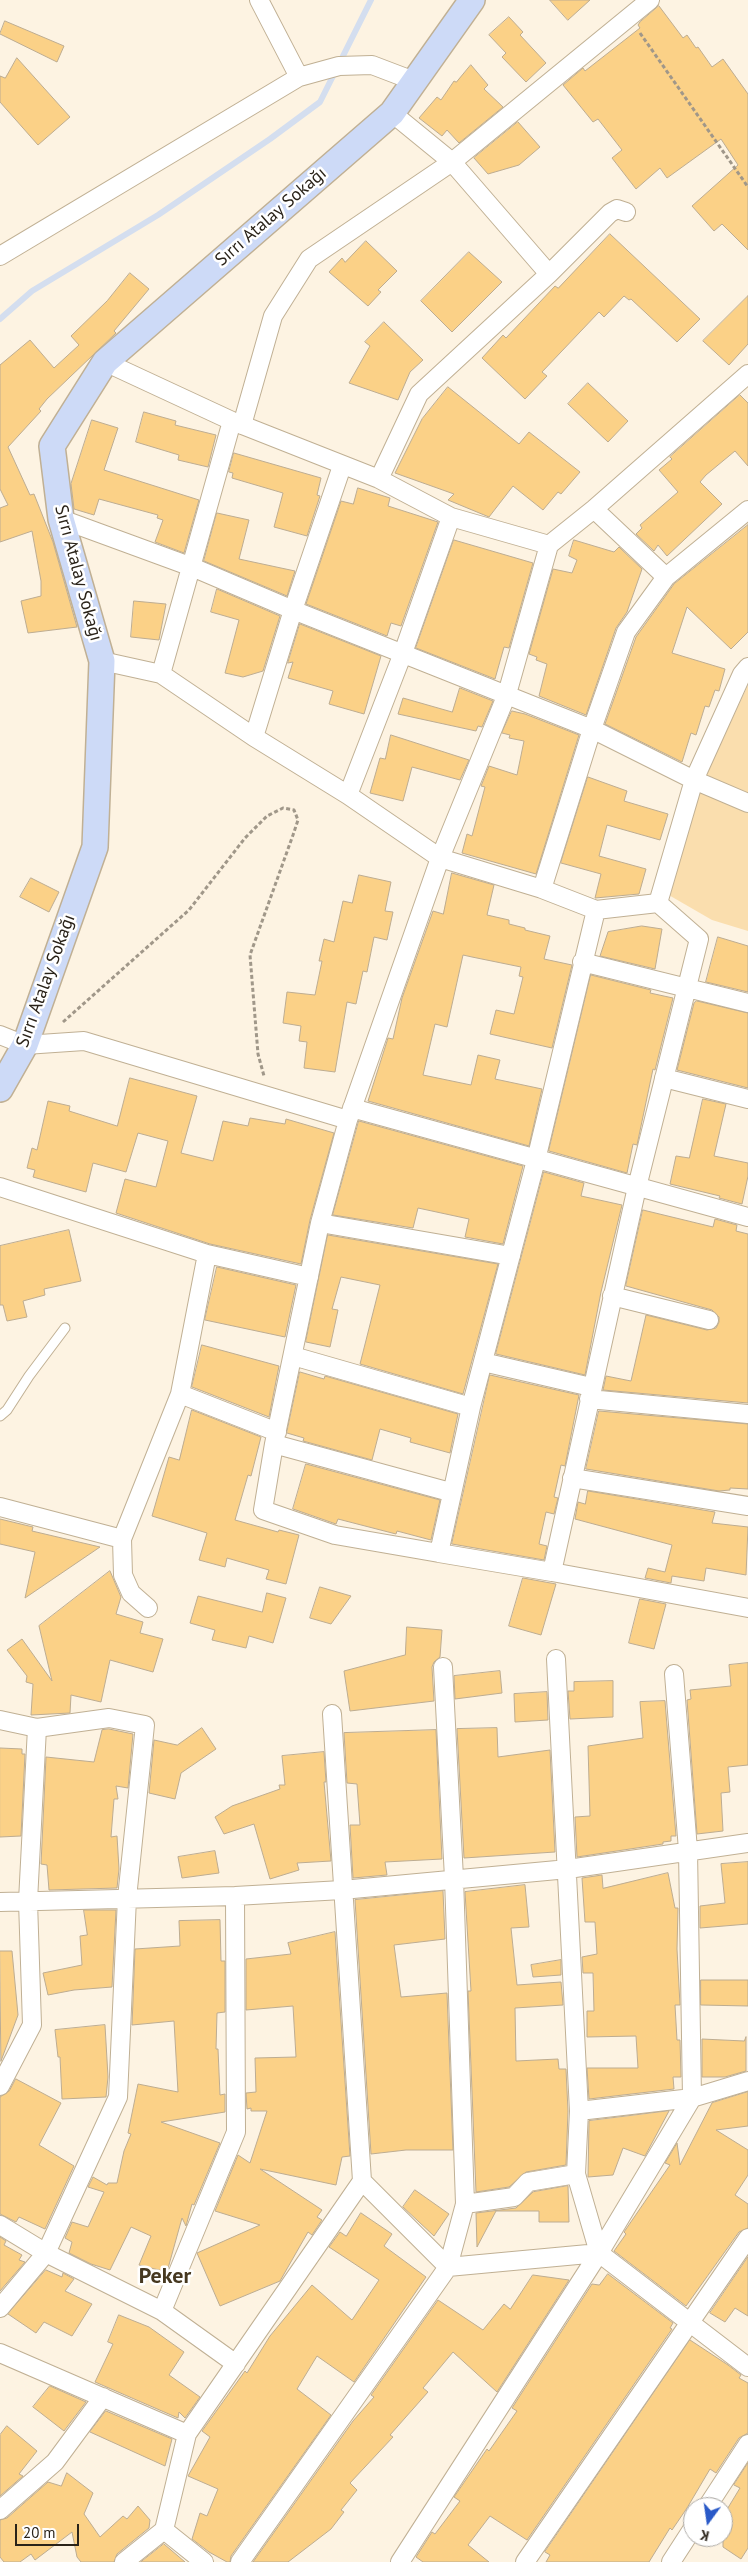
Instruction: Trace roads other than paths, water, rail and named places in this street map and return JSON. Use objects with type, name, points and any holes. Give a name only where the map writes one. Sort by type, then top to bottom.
[{"type":"main road","name":"Sırrı Atalay Sokağı","points":[[0,1088],[31,1045],[95,847],[102,661],[61,519],[52,446],[105,362],[392,113],[472,0]]},
{"type":"street","points":[[258,0],[299,77]]},
{"type":"street","points":[[161,674],[237,423],[273,316],[309,259],[452,162],[650,0]]},
{"type":"street","points":[[0,256],[299,77],[339,66],[372,65],[414,81]]},
{"type":"street","points":[[392,113],[452,162],[549,274]]},
{"type":"street","points":[[379,479],[418,394],[549,274],[610,213],[617,209],[626,212]]},
{"type":"street","points":[[105,362],[237,423],[379,479],[451,517],[549,545]]},
{"type":"street","points":[[748,374],[594,509],[549,545],[507,694],[440,858],[350,1114],[320,1222],[294,1356],[275,1438],[263,1510],[335,1535],[748,1608]]},
{"type":"street","points":[[254,737],[293,610],[342,466]]},
{"type":"street","points":[[594,509],[666,577]]},
{"type":"street","points":[[542,889],[592,729],[626,632],[666,577],[748,510]]},
{"type":"street","points":[[348,795],[451,517]]},
{"type":"street","points":[[61,519],[192,567],[293,610],[592,729],[694,780],[748,803]]},
{"type":"street","points":[[102,661],[161,674],[254,737],[348,795],[440,858],[542,889],[596,910],[658,902],[699,939],[636,1187],[552,1572]]},
{"type":"street","points":[[658,902],[694,780],[742,674],[748,667]]},
{"type":"street","points":[[439,1554],[450,1492],[536,1160],[596,910]]},
{"type":"street","points":[[582,962],[748,1003]]},
{"type":"street","points":[[0,1035],[31,1045],[84,1041],[268,1096],[350,1114],[536,1160],[748,1217]]},
{"type":"street","points":[[664,1078],[748,1100]]},
{"type":"street","points":[[0,1187],[207,1254],[309,1277]]},
{"type":"street","points":[[320,1222],[511,1256]]},
{"type":"street","points":[[148,1608],[131,1593],[123,1575],[122,1539],[180,1394],[207,1254]]},
{"type":"street","points":[[612,1296],[709,1320]]},
{"type":"street","points":[[294,1356],[471,1407]]},
{"type":"street","points":[[483,1362],[590,1393],[748,1414]]},
{"type":"street","points":[[180,1394],[275,1438],[450,1492]]},
{"type":"street","points":[[572,1478],[748,1506]]},
{"type":"street","points":[[0,1507],[122,1539]]},
{"type":"street","points":[[556,1659],[568,1869],[578,2111],[576,2174],[599,2253],[748,2366]]},
{"type":"street","points":[[240,2562],[448,2268],[465,2204],[454,1878],[443,1667]]},
{"type":"street","points":[[400,2562],[599,2253],[692,2098],[688,1850],[674,1674]]},
{"type":"street","points":[[124,2562],[164,2530],[187,2434],[362,2181],[332,1714]]},
{"type":"street","points":[[0,1720],[37,1728],[109,1718],[144,1725],[127,1898],[118,2097],[46,2253],[0,2308]]},
{"type":"street","points":[[0,2086],[32,2024],[28,1901],[37,1728]]},
{"type":"street","points":[[0,1902],[235,1896],[342,1890],[454,1878],[568,1869],[688,1850],[748,1843]]},
{"type":"street","points":[[162,2311],[236,2132],[235,1896]]},
{"type":"street","points":[[578,2111],[692,2098],[748,2081]]},
{"type":"street","points":[[465,2204],[514,2197],[528,2182],[576,2174]]},
{"type":"street","points":[[362,2181],[448,2268]]},
{"type":"street","points":[[0,2225],[46,2253],[162,2311],[236,2364]]},
{"type":"street","points":[[525,2562],[748,2238]]},
{"type":"street","points":[[448,2268],[599,2253]]},
{"type":"street","points":[[0,2353],[187,2434]]},
{"type":"street","points":[[0,2510],[55,2462],[103,2397]]},
{"type":"street","points":[[714,2497],[748,2444]]},
{"type":"street","points":[[164,2530],[204,2562]]},
{"type":"street","points":[[671,2562],[683,2543]]},
{"type":"lane","points":[[0,1416],[7,1410],[29,1376],[65,1328]]},
{"type":"waterway","points":[[0,319],[32,291],[158,215],[270,139],[320,102],[371,0]]},
{"type":"district","name":"Peker","points":[[165,2277]]}]
